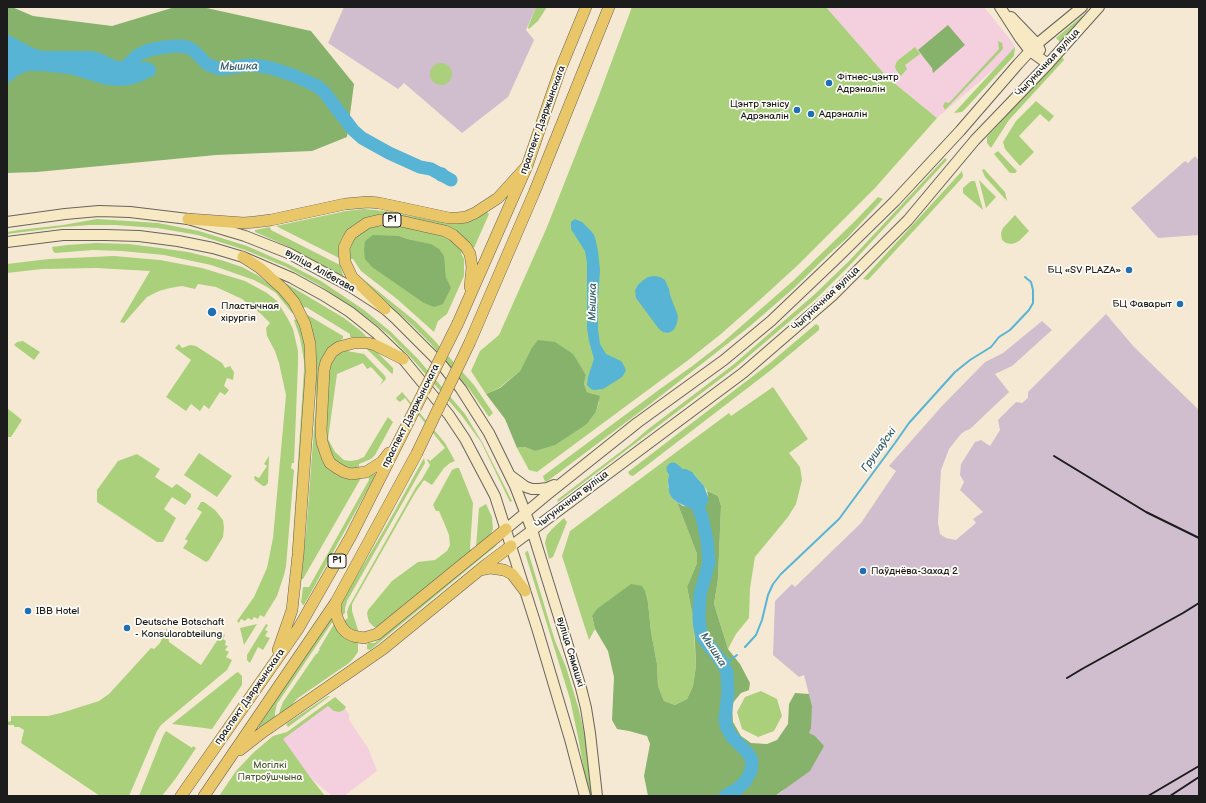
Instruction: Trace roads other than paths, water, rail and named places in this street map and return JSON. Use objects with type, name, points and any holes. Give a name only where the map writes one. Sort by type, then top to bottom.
[{"type":"main road","name":"праспект Дзяржынскага","points":[[181,796],[298,629],[351,536],[400,441],[458,323],[527,166],[560,70],[586,7]]},
{"type":"main road","name":"праспект Дзяржынскага","points":[[204,796],[336,602],[417,453],[470,342],[534,193],[609,7]]},
{"type":"main road","points":[[1000,7],[1020,38],[1034,48],[1048,64]]},
{"type":"main road","name":"Чыгуначная вуліца","points":[[506,529],[525,512],[637,423],[724,360],[771,321],[895,201],[960,131],[1018,64],[1034,48],[1082,7]]},
{"type":"main road","name":"Чыгуначная вуліца","points":[[511,546],[743,373],[832,296],[908,220],[975,140],[1048,64],[1099,7]]},
{"type":"main road","points":[[188,219],[244,223],[255,222],[271,220],[344,204],[368,202],[449,218],[466,217],[498,198],[527,166]]},
{"type":"main road","name":"вуліца Алібегава","points":[[7,222],[99,211],[130,212],[188,219],[245,236],[288,253],[344,283],[385,309],[442,365],[482,421],[511,476],[525,512]]},
{"type":"main road","name":"Р1","points":[[385,309],[352,277],[345,262],[344,255],[344,248],[351,234],[367,223],[380,220],[396,220],[445,231],[460,240],[466,247],[472,262],[472,274],[467,302]]},
{"type":"main road","name":"вуліца Алібегава","points":[[7,242],[63,235],[139,236],[178,241],[213,248],[243,257],[292,278],[323,295],[350,312],[375,332],[404,359],[449,415],[465,439],[495,496],[506,529]]},
{"type":"main road","points":[[243,257],[260,268],[294,302],[301,314],[308,334],[311,356],[299,547],[293,604],[283,638],[269,671]]},
{"type":"main road","points":[[400,441],[382,462],[366,472],[351,474],[344,472],[330,463],[326,457],[322,442],[321,430],[324,370],[326,362],[332,352],[339,347],[354,343],[368,343],[404,359]]},
{"type":"main road","name":"Р1","points":[[511,476],[526,487],[539,490],[563,482]]},
{"type":"main road","name":"вуліца Сямашкі","points":[[525,512],[532,530],[581,688],[590,733],[597,796]]},
{"type":"main road","points":[[336,602],[336,613],[338,620],[342,628],[347,633],[364,638],[377,634],[506,529],[570,738],[585,796]]},
{"type":"main road","points":[[232,756],[263,732],[383,649],[511,546]]},
{"type":"main road","points":[[480,570],[490,568],[504,570],[512,574],[525,590]]},
{"type":"water","points":[[7,34],[33,48],[43,51],[92,51],[126,63],[149,62],[154,65],[156,70],[155,75],[130,85],[118,86],[106,85],[69,74],[29,71],[20,74],[7,84]]},
{"type":"water","points":[[420,166],[436,166],[445,168],[449,175],[453,177],[451,182],[438,181],[432,175],[421,171],[419,168]]},
{"type":"water","points":[[575,219],[582,222],[592,232],[595,237],[598,251],[600,270],[598,329],[600,344],[606,354],[621,361],[626,370],[623,376],[603,389],[594,390],[587,385],[594,359],[587,328],[587,262],[585,251],[571,229],[571,222]]},
{"type":"water","points":[[654,276],[665,280],[678,316],[675,328],[668,333],[659,329],[636,298],[635,290],[638,285],[648,277]]},
{"type":"water","points":[[676,467],[692,472],[704,486],[708,497],[706,506],[699,509],[689,508],[672,498],[669,492],[668,480],[669,475]]},
{"type":"waterway","name":"Мышка","points":[[116,67],[124,68],[138,55],[149,50],[179,46],[187,47],[193,50],[207,64],[221,69],[249,65],[260,66],[295,76],[317,86],[325,93],[353,130],[362,138],[389,153],[420,167],[431,169],[451,180]]},
{"type":"waterway","name":"Грушаўскі","points":[[745,647],[756,635],[762,620],[768,595],[773,584],[781,574],[839,519],[909,423],[955,372],[970,360],[991,347],[999,337],[1010,330],[1029,310],[1033,303],[1033,290],[1031,282],[1025,277]]},
{"type":"waterway","name":"Мышка","points":[[673,469],[683,478],[691,490],[702,517],[707,540],[709,562],[700,595],[700,629],[703,638],[722,662],[727,672],[728,693],[725,718],[726,726],[732,737],[746,751],[752,762],[751,771],[745,782],[725,796]]},
{"type":"waterway","name":"Грушаўскі","points":[[724,665],[737,655]]},
{"type":"railway","points":[[1054,456],[1146,512],[1199,538]]},
{"type":"railway","points":[[1067,678],[1199,603]]},
{"type":"railway","points":[[1148,796],[1199,766]]},
{"type":"railway","points":[[1170,796],[1199,777]]},
{"type":"place","name":"Фітнес-цэнтр Адрэналін","points":[[829,83]]},
{"type":"place","name":"Цэнтр тэнісу Адрэналін","points":[[797,110]]},
{"type":"place","name":"Адрэналін","points":[[811,114]]},
{"type":"place","name":"БЦ «SV PLAZA»","points":[[1129,270]]},
{"type":"place","name":"БЦ Фаварыт","points":[[1180,304]]},
{"type":"place","name":"Пластычная хірургія","points":[[212,312]]},
{"type":"place","name":"Паўднёва-Захад 2","points":[[863,571]]},
{"type":"place","name":"IBB Hotel","points":[[28,611]]},
{"type":"place","name":"Deutsche Botschaft - Konsularabteilung","points":[[127,628]]},
{"type":"park label","name":"Могілкі Пятроўшчына","points":[[270,770]]}]
